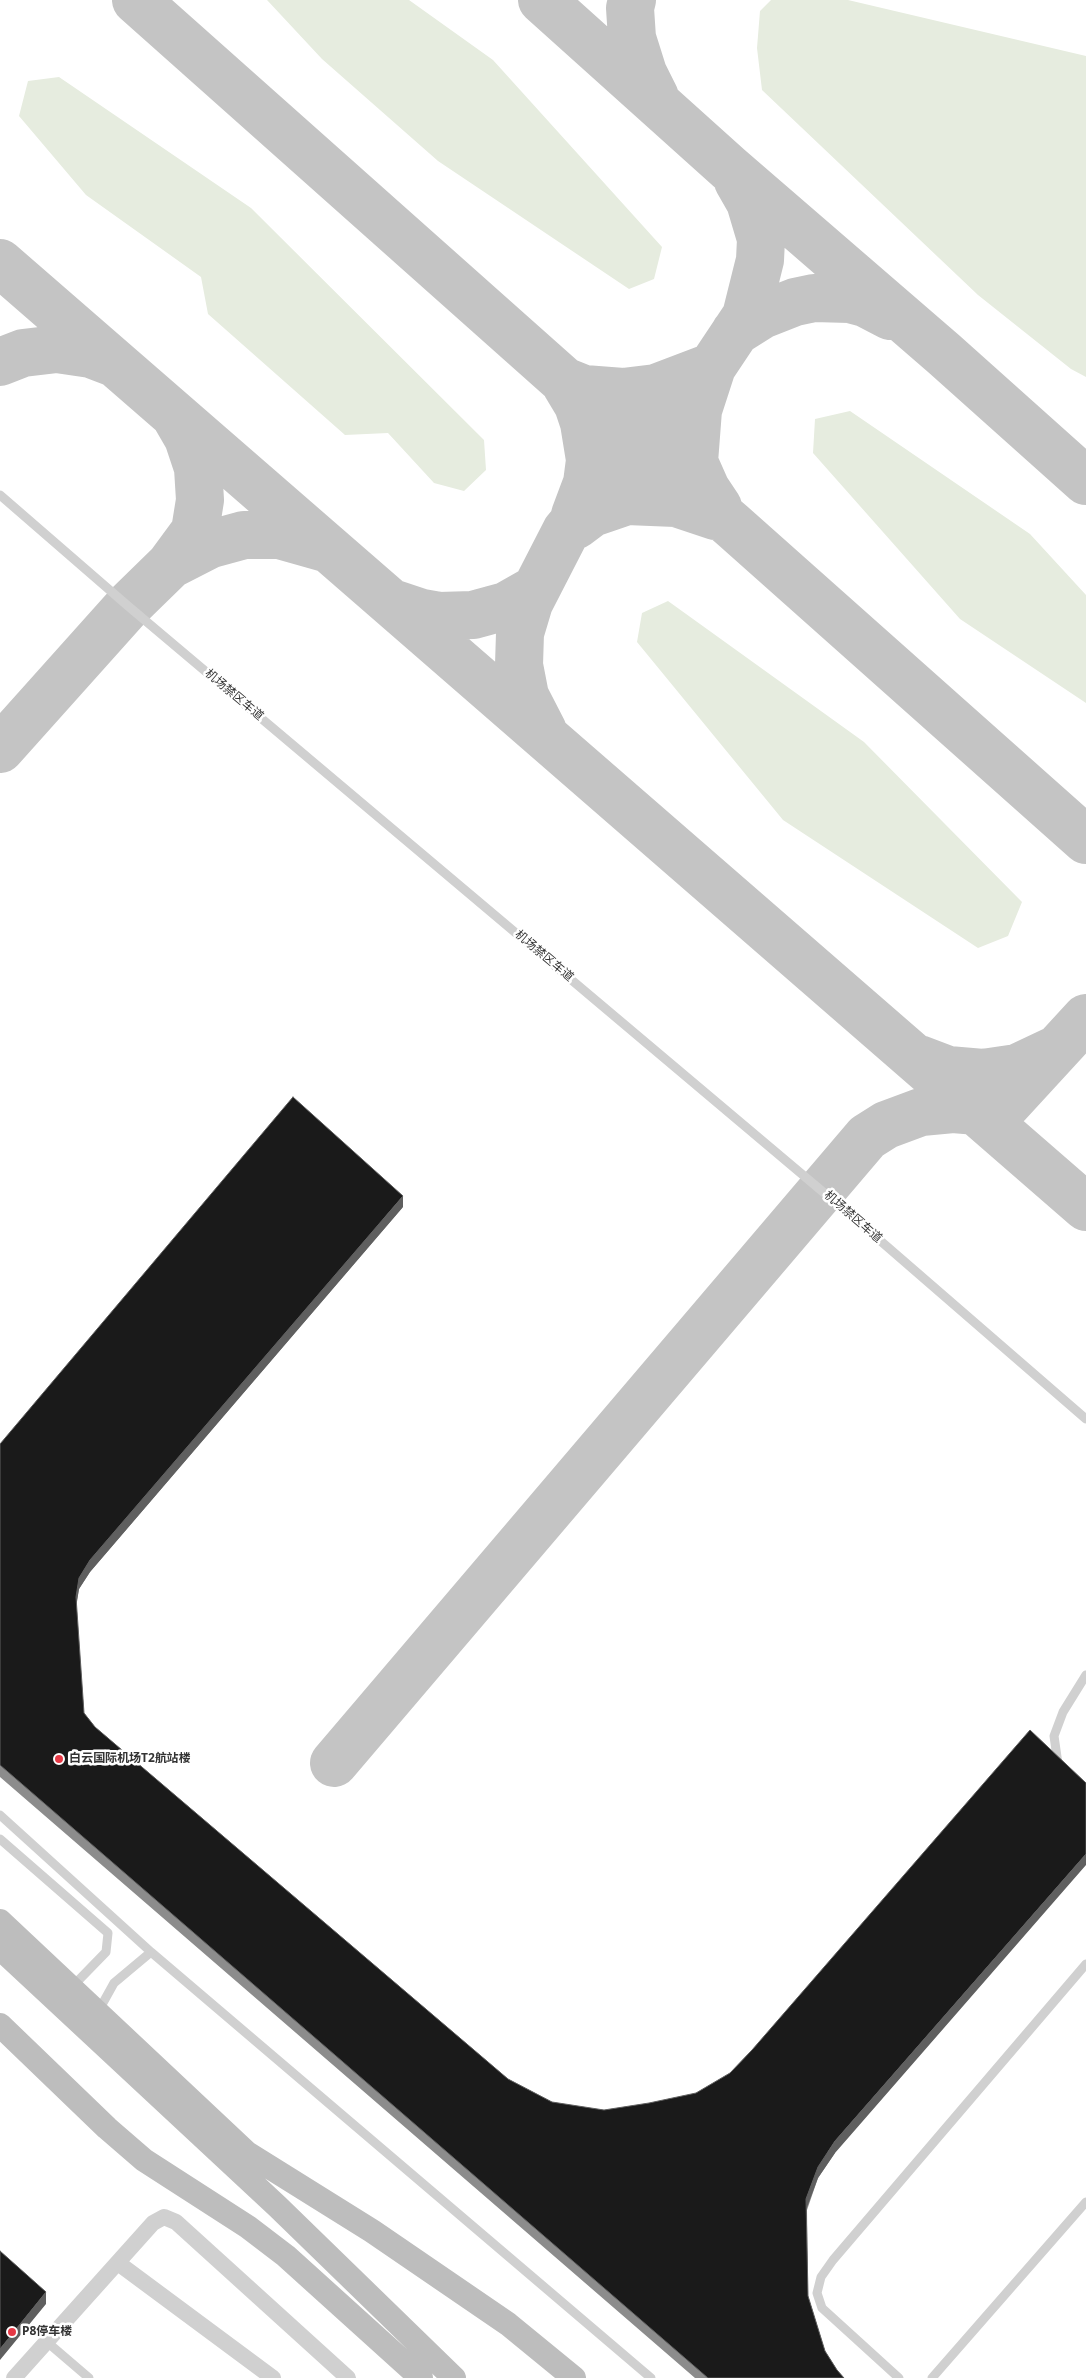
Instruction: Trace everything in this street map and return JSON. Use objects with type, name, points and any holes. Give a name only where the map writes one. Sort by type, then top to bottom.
[{"type":"street","points":[[0,1921],[247,2153],[372,2231],[508,2324],[574,2378]]},
{"type":"street","points":[[0,1948],[270,2199],[454,2378]]},
{"type":"street","points":[[0,2026],[107,2128],[144,2160],[248,2227],[286,2256],[421,2378]]},
{"type":"street","points":[[14,2378],[158,2218],[171,2218],[348,2378]]},
{"type":"street","points":[[118,2263],[273,2378]]},
{"type":"lane","name":"机场禁区车道","points":[[0,495],[128,606],[861,1224],[1086,1419]]},
{"type":"lane","points":[[1061,1772],[1056,1759],[1054,1736],[1063,1712],[1086,1675]]},
{"type":"lane","points":[[0,1816],[151,1952],[651,2378]]},
{"type":"lane","points":[[0,1839],[108,1933],[106,1952],[71,1988]]},
{"type":"lane","points":[[97,2013],[114,1983],[151,1952]]},
{"type":"lane","points":[[899,2378],[822,2308],[817,2293],[821,2277],[833,2260],[1086,1964]]},
{"type":"lane","points":[[932,2378],[1086,2202]]},
{"type":"lane","points":[[47,2342],[88,2378]]},
{"type":"shaded area","points":[[267,0],[409,0],[493,60],[662,247],[654,279],[629,289],[438,161],[322,59]]},
{"type":"shaded area","points":[[771,0],[848,0],[1086,56],[1086,377],[1071,369],[978,295],[762,90],[757,48],[760,11]]},
{"type":"shaded area","points":[[59,77],[251,208],[484,440],[486,470],[464,491],[434,483],[388,433],[345,435],[208,314],[201,277],[86,195],[19,116],[28,81]]},
{"type":"shaded area","points":[[850,411],[1030,534],[1086,595],[1086,703],[960,619],[813,453],[815,419]]},
{"type":"shaded area","points":[[668,601],[864,742],[1022,902],[1008,936],[978,948],[783,820],[637,642],[642,613]]},
{"type":"building","name":"白云国际机场T2航站楼","points":[[293,1097],[403,1196],[90,1560],[79,1578],[76,1597],[84,1713],[95,1727],[508,2079],[552,2102],[604,2110],[696,2093],[730,2073],[1030,1730],[1086,1783],[1086,1854],[835,2141],[818,2167],[806,2199],[808,2296],[825,2351],[844,2378],[708,2378],[0,1765],[0,1444]]},
{"type":"building","name":"P8停车楼","points":[[0,2251],[46,2292],[0,2349]]},
{"type":"taxiway","points":[[136,0],[563,380],[732,525],[1086,840]]},
{"type":"taxiway","points":[[542,0],[729,168],[944,354],[1086,481]]},
{"type":"taxiway","points":[[632,0],[630,8],[632,38],[643,73],[655,97]]},
{"type":"taxiway","points":[[543,731],[525,696],[519,665],[520,633],[529,603],[566,531],[639,444],[714,364],[746,316],[760,260],[761,239],[750,202],[738,181]]},
{"type":"taxiway","points":[[0,263],[1086,1207]]},
{"type":"taxiway","points":[[735,332],[762,315],[795,302],[814,298],[850,299],[865,303],[890,316]]},
{"type":"taxiway","points":[[0,362],[23,353],[57,349],[91,354],[112,362]]},
{"type":"taxiway","points":[[564,381],[584,389],[623,392],[656,388],[706,369]]},
{"type":"taxiway","points":[[711,370],[698,410],[694,462],[706,489],[718,507]]},
{"type":"taxiway","points":[[566,385],[578,405],[584,423],[590,460],[587,483],[575,515]]},
{"type":"taxiway","points":[[0,749],[128,606],[170,565],[195,531],[200,500],[198,468],[188,438],[177,419]]},
{"type":"taxiway","points":[[576,525],[592,513],[627,501],[676,503],[715,516]]},
{"type":"taxiway","points":[[170,565],[211,544],[244,535],[279,535],[325,548]]},
{"type":"taxiway","points":[[395,604],[422,613],[439,616],[473,615],[506,606],[536,589]]},
{"type":"taxiway","points":[[334,1763],[867,1137],[886,1125],[921,1112],[953,1109],[990,1112],[998,1109],[1007,1104],[1086,1018]]},
{"type":"taxiway","points":[[919,1059],[948,1070],[983,1073],[1017,1068],[1053,1051]]},
{"type":"place","name":"白云国际机场T2航站楼","points":[[59,1759]]},
{"type":"place","name":"P8停车楼","points":[[12,2332]]}]
